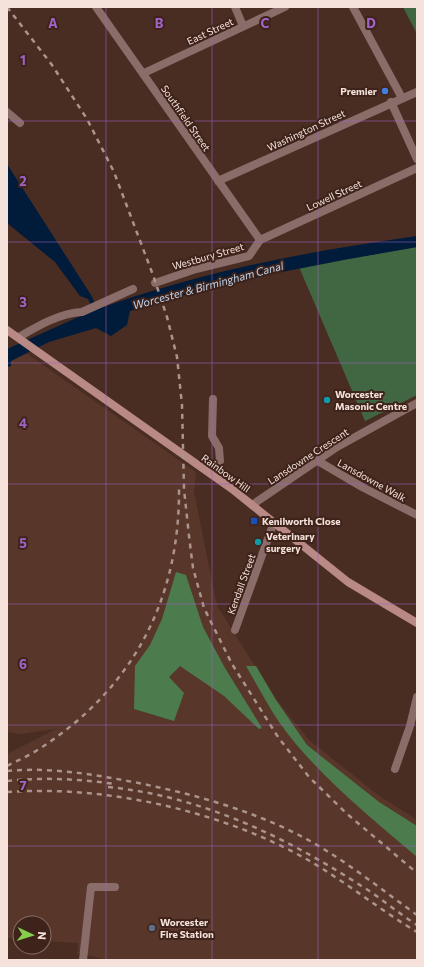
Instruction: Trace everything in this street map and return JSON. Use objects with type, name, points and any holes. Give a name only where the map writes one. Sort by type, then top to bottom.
[{"type":"main road","name":"Rainbow Hill","points":[[7,330],[46,356],[169,446],[252,504],[348,582],[417,623]]},
{"type":"street","name":"Southfield Street","points":[[96,7],[260,240]]},
{"type":"street","points":[[235,7],[243,26]]},
{"type":"street","name":"East Street","points":[[144,74],[285,7]]},
{"type":"street","points":[[353,7],[402,98]]},
{"type":"street","name":"Washington Street","points":[[218,181],[391,102],[417,92]]},
{"type":"street","points":[[391,102],[417,159]]},
{"type":"street","points":[[7,112],[20,123]]},
{"type":"street","name":"Lowell Street","points":[[260,240],[417,168]]},
{"type":"street","name":"Westbury Street","points":[[154,283],[196,269],[249,256],[260,240]]},
{"type":"street","points":[[21,339],[46,322],[76,312],[82,312],[133,289]]},
{"type":"street","points":[[211,474],[220,461],[219,448],[212,436],[213,399]]},
{"type":"street","name":"Lansdowne Crescent","points":[[252,504],[337,447],[417,403]]},
{"type":"street","name":"Lansdowne Walk","points":[[318,461],[362,487],[417,515]]},
{"type":"street","name":"Kendall Street","points":[[235,630],[274,522]]},
{"type":"street","points":[[395,769],[413,727],[417,697]]},
{"type":"street","points":[[84,960],[91,887],[115,887]]},
{"type":"shaded area","points":[[26,353],[196,472],[194,492],[217,606],[276,699],[309,740],[378,795],[417,820],[417,960],[108,960],[77,953],[78,943],[52,941],[52,915],[12,915],[12,938],[7,938],[7,754],[56,729],[20,734],[7,732],[7,367],[11,366],[11,361]]},
{"type":"green space","points":[[403,7],[417,7],[417,34]]},
{"type":"green space","points":[[417,247],[417,395],[365,421],[299,267]]},
{"type":"green space","points":[[176,572],[186,575],[203,627],[225,668],[262,728],[259,729],[224,696],[180,666],[169,677],[184,693],[174,721],[134,709],[135,666],[150,645],[162,619]]},
{"type":"green space","points":[[246,666],[256,666],[276,700],[307,745],[379,802],[417,826],[417,857],[344,794],[309,759],[279,722]]},
{"type":"water","name":"Worcester & Birmingham Canal","points":[[7,164],[91,295],[98,309],[176,284],[255,264],[296,256],[417,236],[417,247],[272,274],[165,300],[130,311],[127,325],[111,336],[96,328],[49,342],[11,361],[11,366],[7,367],[7,349],[94,310],[88,299],[80,296],[55,262],[7,223]]},
{"type":"railway","points":[[7,7],[52,65],[87,119],[114,172],[153,275],[167,317],[177,357],[182,405],[184,489],[193,568],[204,608],[232,664],[278,737],[309,777],[346,813],[417,873]]},
{"type":"railway","points":[[7,766],[39,749],[72,725],[101,699],[125,669],[145,638],[160,604],[171,567],[177,529],[179,488]]},
{"type":"railway","points":[[7,771],[39,770],[102,776],[196,796],[257,816],[297,834],[328,852],[417,915]]},
{"type":"railway","points":[[7,781],[61,779],[115,784]]},
{"type":"railway","points":[[108,787],[176,799],[209,809],[242,822],[273,836],[334,869],[370,891],[417,925]]},
{"type":"railway","points":[[7,792],[45,791],[84,793],[162,805],[201,815],[239,828],[308,860],[336,877],[417,932]]},
{"type":"place","name":"Premier","points":[[385,91]]},
{"type":"place","name":"Worcester Masonic Centre","points":[[327,400]]},
{"type":"place","name":"Kenilworth Close","points":[[254,521]]},
{"type":"place","name":"Veterinary surgery","points":[[258,542]]},
{"type":"place","name":"Worcester Fire Station","points":[[152,928]]}]
